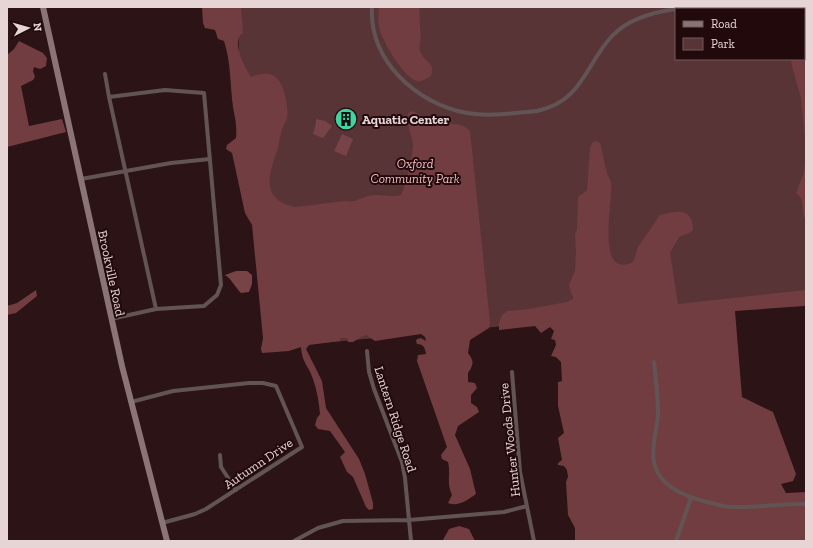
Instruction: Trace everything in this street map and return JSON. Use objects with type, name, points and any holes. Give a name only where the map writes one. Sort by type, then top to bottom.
[{"type":"street","name":"Brookville Road","points":[[43,7],[111,319],[167,541]]},
{"type":"street","points":[[372,7],[373,25],[378,44],[394,71],[415,91],[432,102],[454,110],[481,115],[543,110],[564,100],[578,86],[606,43],[619,29],[649,14],[675,9]]},
{"type":"street","points":[[104,74],[156,309]]},
{"type":"street","points":[[109,97],[165,90],[204,92],[221,285],[217,295],[204,306],[156,309],[111,319]]},
{"type":"street","points":[[81,179],[170,163],[210,159]]},
{"type":"street","name":"Lantern Ridge Road","points":[[366,351],[369,372],[374,389],[402,462],[411,541]]},
{"type":"street","points":[[654,362],[658,414],[653,450],[654,462],[658,473],[667,484],[691,498],[722,506],[732,507],[806,504]]},
{"type":"street","name":"Hunter Woods Drive","points":[[512,372],[520,472],[532,524],[534,541]]},
{"type":"street","name":"Autumn Drive","points":[[131,402],[173,391],[249,383],[263,383],[276,386],[302,448],[206,509],[195,514],[162,523]]},
{"type":"street","points":[[220,454],[221,467],[236,490]]},
{"type":"street","points":[[676,541],[691,498]]},
{"type":"street","name":"Hunter Woods Drive","points":[[294,541],[318,528],[343,521],[409,520],[504,512],[527,506]]},
{"type":"green space","points":[[202,7],[241,7],[243,33],[239,37],[238,48],[245,67],[251,77],[265,74],[271,75],[279,81],[282,86],[286,102],[287,120],[281,132],[272,167],[270,187],[273,195],[279,201],[287,205],[295,207],[352,201],[373,195],[401,195],[407,178],[413,149],[408,126],[408,114],[411,111],[426,119],[464,126],[470,131],[490,323],[489,328],[470,340],[468,353],[472,363],[468,373],[468,382],[475,383],[477,388],[471,395],[471,403],[477,407],[479,412],[458,426],[455,435],[470,469],[476,494],[466,501],[455,504],[448,503],[452,495],[449,486],[449,466],[448,462],[442,459],[441,455],[447,447],[417,361],[418,355],[426,354],[423,346],[417,344],[416,341],[417,339],[421,338],[426,341],[425,337],[421,334],[375,341],[366,335],[353,342],[348,342],[347,338],[340,338],[340,341],[309,345],[306,349],[322,381],[326,408],[359,459],[365,474],[373,503],[373,509],[369,510],[366,507],[353,477],[347,472],[340,457],[345,452],[330,431],[318,429],[315,425],[320,414],[316,388],[304,361],[301,347],[289,351],[262,353],[261,349],[263,338],[252,225],[245,213],[232,153],[226,149],[227,145],[236,138],[236,125],[228,57],[224,41],[218,39],[215,30],[205,28],[203,23]]},
{"type":"green space","name":"Oxford Community Park","points":[[237,7],[806,7],[806,298],[268,348],[239,53]]},
{"type":"green space","points":[[379,7],[420,7],[420,50],[423,57],[432,66],[432,73],[429,77],[418,81],[413,79],[401,68],[380,31],[378,19]]},
{"type":"green space","points":[[19,41],[43,53],[47,58],[46,66],[40,69],[34,67],[33,71],[35,77],[33,80],[21,86],[29,126],[62,119],[66,132],[7,147],[7,55],[14,49]]},
{"type":"green space","points":[[806,57],[806,148],[801,98],[791,63],[792,60],[805,60]]},
{"type":"green space","points":[[595,141],[600,143],[607,173],[611,182],[608,235],[610,249],[614,260],[621,265],[633,262],[638,247],[660,215],[671,212],[682,212],[690,217],[693,230],[679,237],[670,253],[678,304],[806,290],[806,305],[804,306],[735,311],[742,397],[773,412],[796,474],[793,481],[781,484],[786,493],[806,492],[806,541],[575,541],[575,528],[568,515],[566,482],[568,477],[567,470],[564,466],[558,465],[558,463],[562,460],[558,438],[564,433],[558,406],[558,382],[562,381],[561,362],[556,357],[551,356],[556,345],[555,340],[551,339],[554,331],[550,327],[541,333],[535,326],[499,330],[499,323],[502,315],[507,311],[529,309],[567,302],[573,299],[569,285],[575,271],[575,234],[577,230],[578,198],[587,190],[590,148],[592,143]]},
{"type":"green space","points":[[806,149],[806,220],[803,213],[801,199],[796,193],[804,172]]},
{"type":"green space","points":[[36,290],[37,296],[16,313],[7,315],[7,306],[17,303]]},
{"type":"green space","points":[[459,526],[469,529],[475,541],[443,541],[449,529]]},
{"type":"shaded area","points":[[316,119],[325,121],[332,126],[323,138],[313,134]]},
{"type":"shaded area","points":[[342,134],[353,139],[346,156],[334,151]]},
{"type":"shaded area","points":[[236,271],[247,271],[252,275],[252,284],[249,292],[241,293],[225,275]]},
{"type":"place","name":"Aquatic Center","points":[[346,119]]}]
